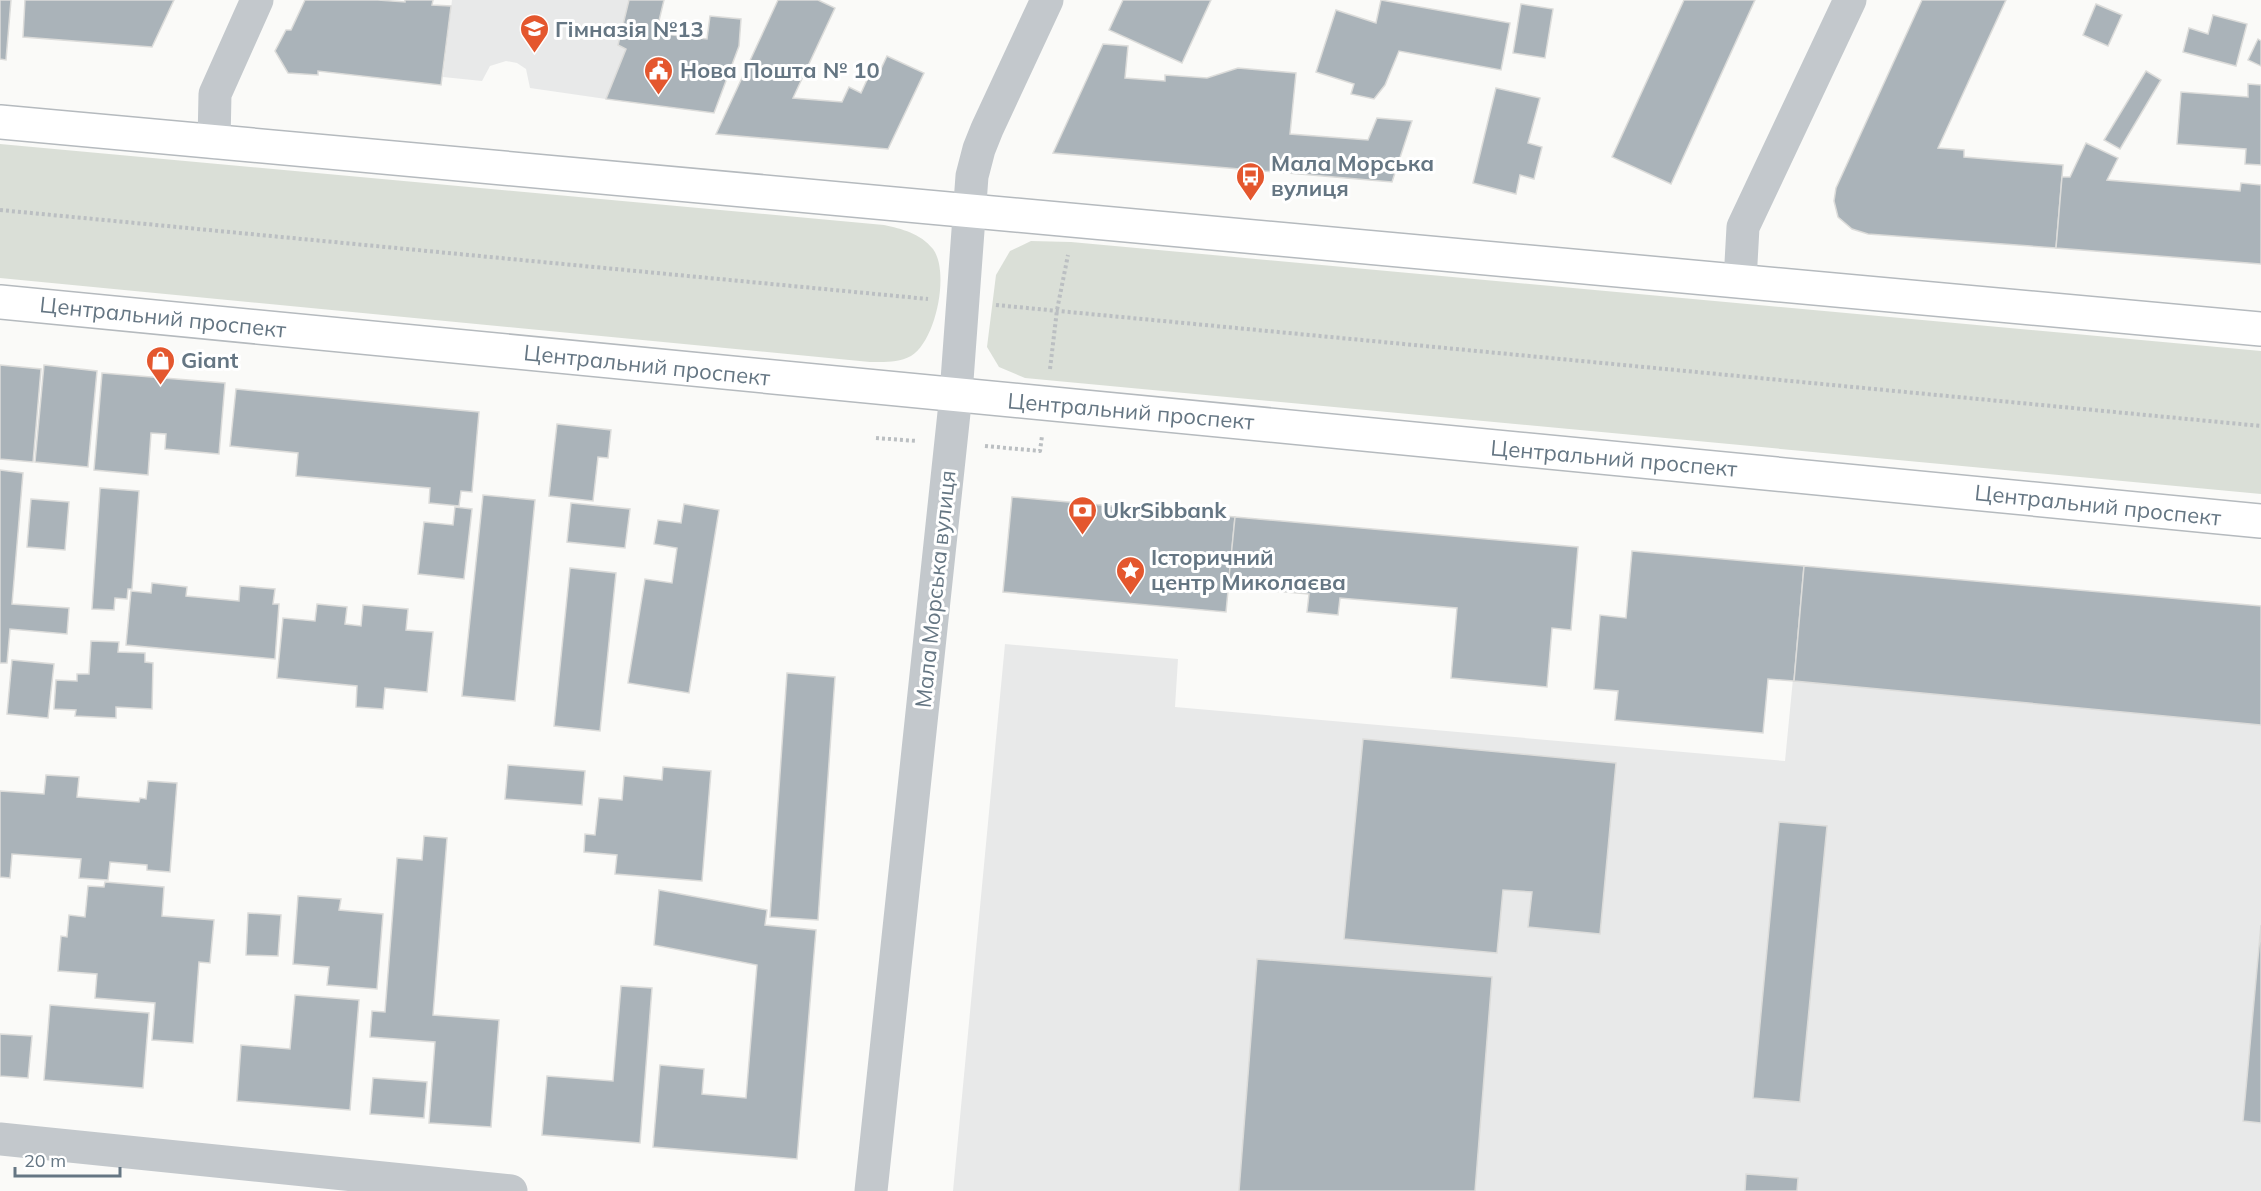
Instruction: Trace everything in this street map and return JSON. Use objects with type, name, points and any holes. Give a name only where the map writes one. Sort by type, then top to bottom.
[{"type":"main road","points":[[0,122],[2261,328]]},
{"type":"main road","name":"Центральний проспект","points":[[0,302],[2261,521]]},
{"type":"street","points":[[214,142],[215,94],[256,0]]},
{"type":"street","name":"Мала Морська вулиця","points":[[871,1191],[956,394],[972,176],[979,149],[1047,0]]},
{"type":"street","points":[[1740,281],[1743,227],[1850,0]]},
{"type":"street","points":[[0,1139],[511,1191]]},
{"type":"path","points":[[0,210],[2261,426]]},
{"type":"path","points":[[1057,310],[1069,254]]},
{"type":"shaded area","name":"Гімназія №13","points":[[452,0],[629,0],[626,49],[606,99],[530,88],[526,69],[517,63],[506,61],[490,66],[482,81],[443,77]]},
{"type":"shaded area","points":[[0,144],[884,225],[917,235],[933,249],[940,273],[938,306],[927,336],[920,348],[911,356],[896,361],[870,362],[0,278]]},
{"type":"shaded area","points":[[1031,241],[1071,242],[2261,351],[2261,494],[1025,378],[999,367],[987,347],[996,275],[1010,251]]},
{"type":"shaded area","points":[[1804,566],[2261,606],[2261,1191],[953,1191],[1005,644],[1178,659],[1175,707],[1785,761]]},
{"type":"building","points":[[0,0],[11,0],[6,60],[0,59]]},
{"type":"building","points":[[25,0],[174,0],[152,47],[23,37]]},
{"type":"building","points":[[305,0],[405,2],[405,0],[433,0],[432,5],[451,6],[441,85],[318,71],[318,75],[288,73],[275,51],[286,30],[291,30]]},
{"type":"building","points":[[629,0],[664,0],[656,33],[707,39],[710,16],[741,19],[739,46],[714,113],[606,99],[626,49],[618,45]]},
{"type":"building","points":[[778,0],[818,0],[835,8],[793,98],[842,102],[849,87],[861,93],[872,69],[879,73],[887,56],[924,73],[888,149],[716,134]]},
{"type":"building","points":[[1123,0],[1211,0],[1182,63],[1109,30]]},
{"type":"building","points":[[1381,0],[1510,23],[1501,70],[1399,51],[1385,85],[1374,99],[1351,94],[1354,84],[1316,72],[1336,10],[1376,23]]},
{"type":"building","points":[[1684,0],[1755,0],[1671,184],[1612,157]]},
{"type":"building","points":[[1922,0],[2006,0],[1938,148],[1964,150],[1964,157],[2063,165],[2056,248],[1868,234],[1852,229],[1838,217],[1834,201],[1836,188]]},
{"type":"building","points":[[1521,4],[1553,9],[1545,58],[1513,53]]},
{"type":"building","points":[[2096,4],[2122,15],[2108,46],[2083,35]]},
{"type":"building","points":[[2213,15],[2247,24],[2236,66],[2183,52],[2189,28],[2208,34]]},
{"type":"building","points":[[2258,39],[2261,41],[2261,66],[2248,60]]},
{"type":"building","points":[[1103,44],[1128,46],[1125,78],[1165,81],[1165,75],[1207,78],[1238,68],[1296,73],[1290,134],[1368,140],[1377,118],[1412,121],[1392,182],[1053,153]]},
{"type":"building","points":[[2146,71],[2161,80],[2120,149],[2104,140]]},
{"type":"building","points":[[2248,84],[2261,85],[2261,165],[2245,164],[2246,149],[2177,144],[2181,92],[2248,97]]},
{"type":"building","points":[[1496,88],[1540,98],[1528,143],[1542,147],[1534,179],[1520,175],[1516,194],[1473,183]]},
{"type":"building","points":[[2086,143],[2118,158],[2107,180],[2240,191],[2241,183],[2261,185],[2261,264],[2056,248],[2062,177],[2070,177]]},
{"type":"building","points":[[0,365],[41,369],[33,462],[0,459]]},
{"type":"building","points":[[44,365],[97,371],[88,467],[35,462]]},
{"type":"building","points":[[102,373],[225,383],[219,454],[165,449],[166,434],[151,433],[148,475],[94,470]]},
{"type":"building","points":[[236,389],[479,412],[472,492],[461,491],[459,506],[429,503],[430,488],[296,476],[298,453],[230,446]]},
{"type":"building","points":[[557,424],[611,430],[608,458],[598,457],[593,501],[549,496]]},
{"type":"building","points":[[0,470],[23,473],[12,604],[69,608],[67,634],[10,629],[7,663],[0,663]]},
{"type":"building","points":[[100,488],[139,491],[132,589],[128,589],[127,599],[115,598],[114,610],[92,609]]},
{"type":"building","points":[[483,495],[535,500],[515,701],[462,696]]},
{"type":"building","points":[[1012,497],[1235,517],[1226,612],[1003,592]]},
{"type":"building","points":[[31,499],[69,502],[65,550],[27,547]]},
{"type":"building","points":[[571,503],[630,509],[625,548],[567,542]]},
{"type":"building","points":[[684,504],[719,510],[689,693],[628,683],[645,579],[672,583],[677,548],[654,544],[658,520],[681,523]]},
{"type":"building","points":[[455,507],[472,509],[464,579],[418,574],[424,522],[453,525]]},
{"type":"building","points":[[1235,517],[1578,547],[1571,630],[1552,628],[1547,687],[1451,678],[1457,608],[1340,598],[1338,615],[1307,612],[1309,594],[1228,587]]},
{"type":"building","points":[[1632,551],[1804,566],[1794,681],[1768,679],[1763,733],[1615,720],[1618,691],[1594,689],[1600,615],[1626,618]]},
{"type":"building","points":[[1804,566],[2261,606],[2261,725],[1794,681]]},
{"type":"building","points":[[570,568],[616,573],[600,731],[554,726]]},
{"type":"building","points":[[152,583],[187,587],[186,596],[239,601],[240,586],[275,589],[273,604],[279,604],[275,659],[126,645],[131,591],[151,593]]},
{"type":"building","points":[[317,604],[347,607],[345,624],[361,626],[363,605],[408,609],[406,630],[433,632],[427,692],[385,688],[383,709],[356,707],[357,686],[277,678],[283,618],[315,621]]},
{"type":"building","points":[[91,641],[119,642],[118,652],[145,653],[145,662],[153,663],[152,709],[116,707],[116,718],[75,716],[76,710],[54,709],[56,680],[77,681],[77,674],[89,674]]},
{"type":"building","points":[[12,660],[54,664],[48,718],[7,714]]},
{"type":"building","points":[[787,673],[835,677],[818,920],[770,917]]},
{"type":"building","points":[[1363,739],[1616,763],[1600,934],[1528,927],[1532,892],[1503,890],[1497,953],[1344,939]]},
{"type":"building","points":[[508,765],[585,771],[582,805],[505,799]]},
{"type":"building","points":[[663,767],[711,771],[702,881],[615,874],[617,855],[584,852],[585,834],[595,835],[599,798],[622,800],[624,776],[662,780]]},
{"type":"building","points":[[46,775],[79,777],[77,797],[139,802],[140,798],[146,799],[148,781],[177,783],[170,872],[147,870],[147,865],[110,862],[108,880],[79,878],[81,859],[12,854],[10,878],[0,877],[0,791],[44,794]]},
{"type":"building","points":[[1779,822],[1827,826],[1800,1102],[1753,1098]]},
{"type":"building","points":[[424,836],[447,838],[433,1015],[499,1020],[491,1127],[429,1123],[435,1042],[370,1037],[372,1011],[385,1012],[397,858],[422,860]]},
{"type":"building","points":[[105,882],[164,887],[162,916],[214,920],[210,963],[199,962],[193,1043],[152,1040],[155,1003],[95,998],[97,974],[58,971],[61,936],[67,937],[69,915],[85,917],[88,886],[104,887]]},
{"type":"building","points":[[659,890],[767,910],[765,925],[816,930],[797,1159],[653,1147],[660,1065],[704,1069],[702,1094],[746,1098],[757,965],[654,945]]},
{"type":"building","points":[[298,896],[341,899],[339,910],[383,914],[377,989],[327,985],[329,967],[293,964]]},
{"type":"building","points":[[248,913],[281,915],[278,956],[246,955]]},
{"type":"building","points":[[2261,925],[2261,1123],[2243,1121]]},
{"type":"building","points":[[1257,959],[1492,977],[1475,1191],[1239,1191]]},
{"type":"building","points":[[621,986],[652,988],[640,1143],[542,1135],[547,1076],[613,1081]]},
{"type":"building","points":[[295,995],[359,1000],[350,1110],[237,1101],[241,1045],[290,1049]]},
{"type":"building","points":[[50,1005],[149,1013],[143,1088],[44,1080]]},
{"type":"building","points":[[0,1034],[32,1036],[28,1078],[0,1076]]},
{"type":"building","points":[[373,1078],[427,1082],[424,1118],[370,1114]]},
{"type":"building","points":[[1746,1174],[1798,1178],[1797,1191],[1745,1191]]},
{"type":"place","name":"Гімназія №13","points":[[534,54]]},
{"type":"place","name":"Нова Пошта № 10","points":[[659,96]]},
{"type":"place","name":"Мала Морська вулиця","points":[[1250,202]]},
{"type":"place","name":"Giant","points":[[160,386]]},
{"type":"place","name":"UkrSibbank","points":[[1082,536]]},
{"type":"place","name":"Історичний центр Миколаєва","points":[[1130,596]]}]
